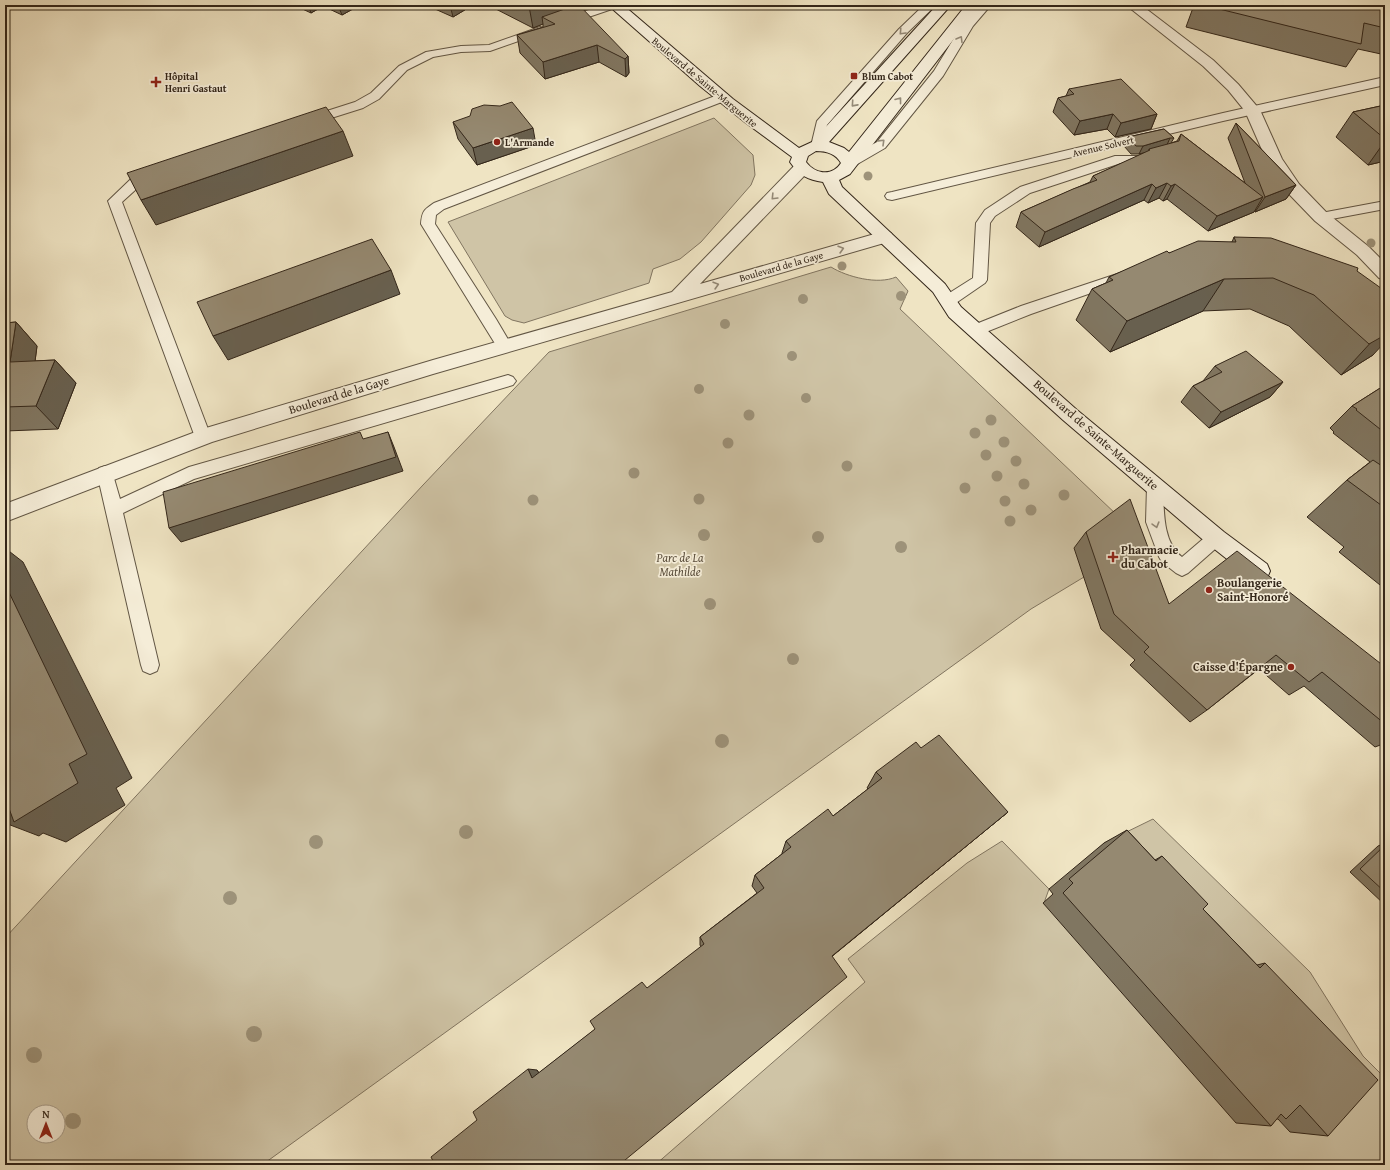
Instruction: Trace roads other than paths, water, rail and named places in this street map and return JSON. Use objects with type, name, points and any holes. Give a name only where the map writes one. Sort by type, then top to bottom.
[{"type":"street","name":"Boulevard de Sainte-Marguerite","points":[[615,5],[695,76],[723,97],[800,162]]},
{"type":"street","points":[[817,146],[944,5]]},
{"type":"street","points":[[849,163],[846,156],[839,150],[829,146],[810,147],[800,162],[810,174],[819,177],[839,175],[846,169],[849,163],[973,5]]},
{"type":"street","points":[[1139,7],[1208,63],[1233,87],[1252,110],[1282,172],[1293,188],[1321,218],[1364,251],[1385,274]]},
{"type":"street","name":"Boulevard de la Gaye","points":[[678,296],[800,162]]},
{"type":"street","name":"Boulevard de Sainte-Marguerite","points":[[829,177],[835,190],[940,288],[955,312],[1070,415],[1216,538],[1273,582]]},
{"type":"street","name":"Boulevard de la Gaye","points":[[5,513],[105,473],[202,437],[504,346],[885,236]]},
{"type":"lane","points":[[299,125],[359,105],[375,96],[402,68],[430,54],[461,49],[490,48],[615,5]]},
{"type":"lane","points":[[817,146],[820,124],[903,31],[930,5]]},
{"type":"lane","points":[[849,163],[881,145],[939,73],[968,25],[986,5]]},
{"type":"lane","name":"Avenue Solvert","points":[[892,196],[1252,110],[1385,81]]},
{"type":"lane","points":[[504,346],[428,224],[429,213],[438,206],[723,97]]},
{"type":"lane","points":[[948,301],[980,280],[983,223],[990,213],[1025,190],[1120,159],[1139,160],[1166,152]]},
{"type":"lane","points":[[166,170],[138,180],[115,201],[202,437]]},
{"type":"lane","points":[[1321,218],[1385,205]]},
{"type":"lane","points":[[976,330],[1026,310],[1141,271]]},
{"type":"lane","points":[[114,509],[189,474],[508,380]]},
{"type":"lane","points":[[105,473],[150,665]]},
{"type":"lane","points":[[1155,486],[1155,522],[1168,557],[1182,568],[1216,538]]},
{"type":"place","name":"Blum Cabot","points":[[854,76]]},
{"type":"place","name":"Hôpital Henri Gastaut","points":[[156,82]]},
{"type":"place","name":"L'Armande","points":[[497,142]]},
{"type":"place","name":"Pharmacie du Cabot","points":[[1113,557]]},
{"type":"place","name":"Boulangerie Saint-Honoré","points":[[1209,590]]},
{"type":"place","name":"Caisse d'Épargne","points":[[1291,667]]},
{"type":"park label","name":"Parc de La Mathilde","points":[[680,565]]}]
